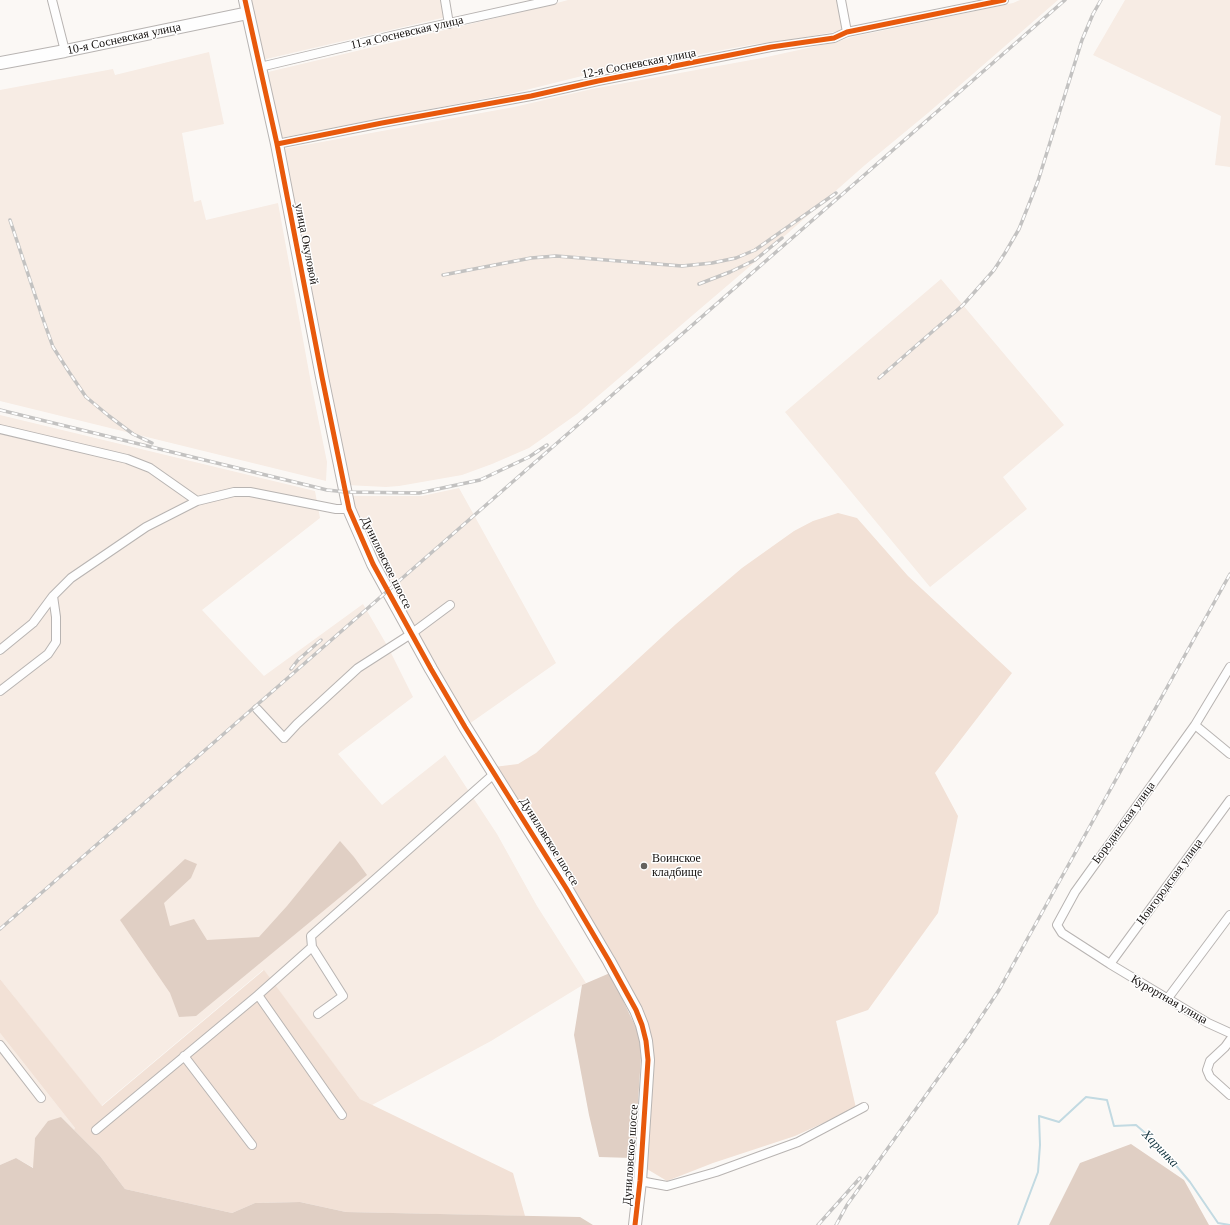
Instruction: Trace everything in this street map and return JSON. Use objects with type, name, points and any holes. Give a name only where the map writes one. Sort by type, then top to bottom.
[{"type":"street","points":[[52,0],[65,51]]},
{"type":"street","name":"улица Окуловой","points":[[245,0],[277,144],[346,492]]},
{"type":"street","points":[[445,0],[449,24]]},
{"type":"street","name":"11-я Сосневская улица","points":[[260,67],[395,35],[554,0]]},
{"type":"street","points":[[841,0],[847,32]]},
{"type":"street","name":"12-я Сосневская улица","points":[[277,144],[531,96],[598,81],[771,48],[834,38],[847,32],[1004,0]]},
{"type":"street","name":"10-я Сосневская улица","points":[[0,63],[248,13]]},
{"type":"street","points":[[0,429],[127,459],[150,468],[197,501]]},
{"type":"street","points":[[0,650],[33,623],[53,596],[71,578],[146,527],[197,501],[234,492],[250,492],[336,509],[349,509]]},
{"type":"street","name":"Дуниловское шоссе","points":[[346,492],[349,509],[373,564],[411,634],[450,701],[563,882],[602,948],[636,1010],[642,1025],[646,1041],[648,1060],[640,1182],[635,1225]]},
{"type":"street","points":[[0,691],[48,654],[56,642],[56,617],[53,596]]},
{"type":"street","points":[[257,709],[284,738],[297,724],[358,668],[411,634],[450,605]]},
{"type":"street","name":"Бородинская улица","points":[[1110,964],[1062,933],[1057,925],[1075,892],[1195,725],[1230,667]]},
{"type":"street","points":[[1195,725],[1230,754]]},
{"type":"street","points":[[318,1014],[343,996],[312,947],[311,936],[495,773]]},
{"type":"street","name":"Новгородская улица","points":[[1110,964],[1230,800]]},
{"type":"street","points":[[1168,998],[1230,915]]},
{"type":"street","points":[[96,1130],[258,995],[312,947]]},
{"type":"street","name":"Курортная улица","points":[[1110,964],[1208,1023],[1230,1034]]},
{"type":"street","points":[[258,995],[342,1115]]},
{"type":"street","points":[[1230,1040],[1225,1047],[1210,1061],[1207,1070],[1210,1077],[1230,1095]]},
{"type":"street","points":[[0,1045],[42,1098]]},
{"type":"street","points":[[184,1056],[252,1145]]},
{"type":"street","points":[[640,1182],[667,1186],[716,1172],[798,1142],[864,1107]]},
{"type":"shaded area","points":[[250,0],[442,0],[446,17],[262,60]]},
{"type":"shaded area","points":[[568,0],[841,0],[847,27],[839,31],[784,41],[755,44],[582,76],[514,93],[280,138],[268,72]]},
{"type":"shaded area","points":[[1020,0],[1058,0],[577,414],[529,448],[462,475],[399,486],[386,487],[346,485],[283,149],[514,107],[592,89],[762,58],[852,37],[1013,3]]},
{"type":"shaded area","points":[[1125,0],[1230,0],[1230,167],[1215,165],[1221,116],[1093,55]]},
{"type":"shaded area","points":[[209,52],[224,124],[182,133],[194,202],[201,200],[206,220],[278,203],[327,462],[326,481],[0,401],[0,90],[113,69],[115,75]]},
{"type":"shaded area","points":[[941,279],[1064,425],[1003,477],[1027,509],[930,587],[785,412]]},
{"type":"shaded area","points":[[0,415],[315,491],[320,518],[202,610],[264,676],[363,604],[388,647],[413,697],[338,754],[382,805],[445,755],[497,834],[537,906],[586,983],[491,1041],[372,1105],[360,1099],[263,970],[101,1106],[0,979]]},
{"type":"shaded area","points":[[459,488],[556,663],[469,724],[414,632],[374,556],[355,514],[352,496],[422,496]]},
{"type":"shaded area","points":[[838,513],[857,518],[908,576],[1012,673],[935,773],[958,816],[938,913],[868,1010],[836,1021],[856,1108],[795,1136],[713,1163],[667,1181],[642,1166],[649,1039],[494,767],[518,764],[536,753],[676,624],[742,568],[794,531],[813,521]]},
{"type":"shaded area","points":[[340,841],[367,875],[196,1016],[179,1017],[170,993],[120,920],[185,859],[197,864],[191,878],[164,903],[170,926],[194,919],[207,940],[259,937],[287,906]]},
{"type":"shaded area","points":[[264,970],[360,1099],[513,1173],[525,1216],[346,1212],[300,1202],[255,1203],[232,1213],[125,1189],[100,1156],[74,1130],[75,1128],[0,1033],[0,979],[102,1106]]},
{"type":"shaded area","points":[[610,973],[639,1034],[641,1057],[636,1144],[632,1158],[599,1157],[589,1115],[574,1035],[582,985]]},
{"type":"shaded area","points":[[0,1033],[75,1128],[74,1130],[61,1117],[35,1138],[34,1168],[16,1158],[0,1165]]},
{"type":"shaded area","points":[[61,1117],[100,1156],[125,1189],[232,1213],[255,1203],[300,1202],[346,1212],[580,1217],[593,1225],[0,1225],[0,1165],[16,1158],[33,1168],[35,1138],[48,1121]]},
{"type":"shaded area","points":[[1131,1144],[1184,1180],[1209,1225],[1049,1225],[1080,1163]]},
{"type":"waterway","name":"Харинка","points":[[1018,1225],[1038,1172],[1040,1145],[1039,1116],[1059,1122],[1086,1097],[1107,1100],[1114,1126],[1136,1125],[1157,1143],[1190,1182],[1218,1223],[1230,1225]]},
{"type":"railway","points":[[0,929],[1065,0]]},
{"type":"railway","points":[[879,378],[963,305],[994,270],[1005,253],[1019,229],[1038,181],[1082,40],[1093,14],[1101,0]]},
{"type":"railway","points":[[443,275],[531,258],[556,256],[682,266],[712,263],[736,258],[755,250],[836,193]]},
{"type":"railway","points":[[10,220],[53,347],[86,397],[133,434],[152,443]]},
{"type":"railway","points":[[699,284],[755,260],[782,238]]},
{"type":"railway","points":[[0,410],[327,490],[346,492],[419,493],[480,480],[529,457],[547,445]]},
{"type":"railway","points":[[836,1225],[847,1205],[967,1038],[999,990],[1230,574]]},
{"type":"railway","points":[[291,669],[298,660],[321,640]]},
{"type":"railway","points":[[818,1225],[860,1178]]},
{"type":"cycle path","points":[[245,0],[277,144],[349,509],[373,564],[431,669],[465,727],[566,888],[609,961],[636,1010],[642,1025],[646,1041],[648,1060],[640,1181],[635,1225]]},
{"type":"cycle path","points":[[277,144],[531,96],[598,81],[771,47],[834,38],[847,32],[1004,0]]},
{"type":"place","name":"Воинское кладбище","points":[[644,866]]}]
